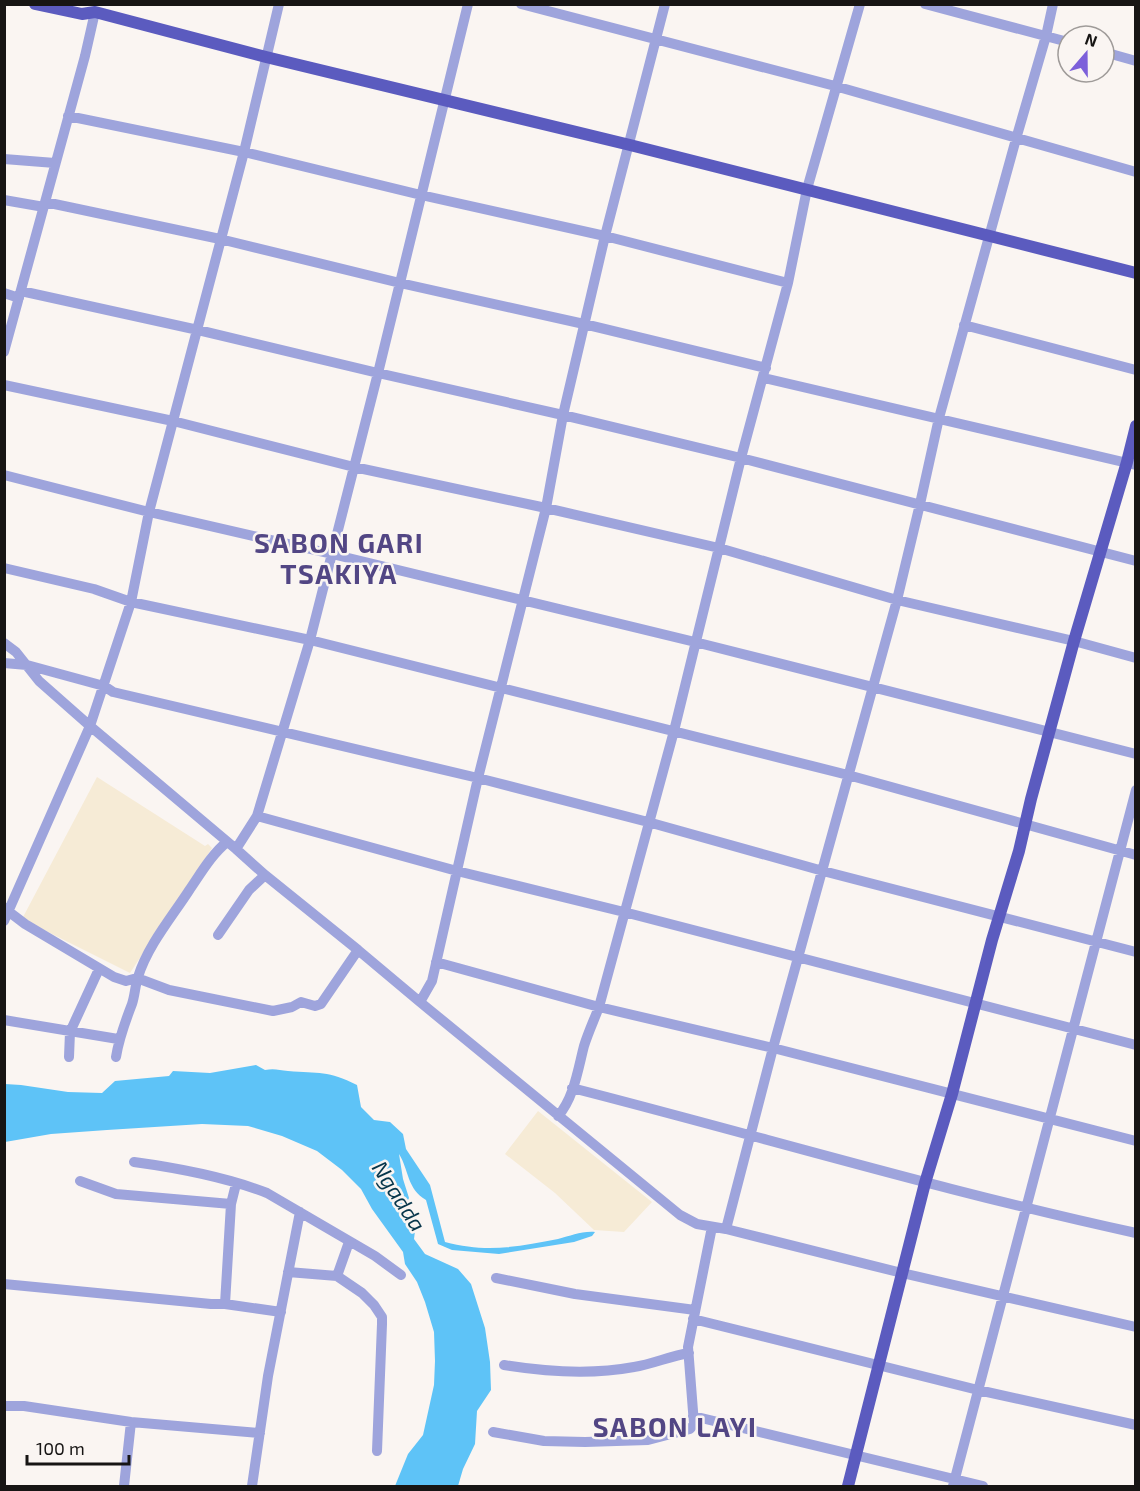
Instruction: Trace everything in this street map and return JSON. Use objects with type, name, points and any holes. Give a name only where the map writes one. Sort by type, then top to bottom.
[{"type":"main road","points":[[35,4],[82,14],[91,8],[266,57],[630,145],[1136,273]]},
{"type":"main road","points":[[848,1486],[925,1183],[1019,851],[1074,641],[1100,553],[1131,464],[1136,426]]},
{"type":"street","points":[[279,4],[244,152],[149,512],[131,602],[90,726],[6,913],[99,969],[126,981],[137,978],[169,990],[243,1006],[280,1011],[301,1002],[315,1006],[321,1004],[358,950]]},
{"type":"street","points":[[116,1057],[118,1039],[135,995],[137,978],[159,935],[214,856],[232,846],[257,816],[310,640],[468,4]]},
{"type":"street","points":[[520,4],[835,86],[1136,172]]},
{"type":"street","points":[[420,1002],[432,981],[478,778],[546,508],[563,415],[584,324],[665,4]]},
{"type":"street","points":[[558,1116],[564,1109],[572,1088],[585,1043],[599,1007],[674,731],[741,458],[788,283],[807,189],[860,4]]},
{"type":"street","points":[[925,4],[1056,39]]},
{"type":"street","points":[[726,1229],[773,1048],[897,600],[939,418],[1053,4]]},
{"type":"street","points":[[4,352],[85,56],[91,8]]},
{"type":"street","points":[[1116,55],[1136,61]]},
{"type":"street","points":[[68,116],[244,152],[605,236],[788,283]]},
{"type":"street","points":[[4,159],[55,163]]},
{"type":"street","points":[[4,200],[44,205],[220,239],[400,283],[584,324],[939,418],[1131,464]]},
{"type":"street","points":[[4,293],[198,330],[563,415],[741,458],[1136,561]]},
{"type":"street","points":[[964,325],[1136,370]]},
{"type":"street","points":[[4,385],[173,421],[354,467],[719,548],[897,600],[1074,641],[1136,658]]},
{"type":"street","points":[[4,475],[149,512],[695,642],[1136,754]]},
{"type":"street","points":[[4,568],[94,589],[131,602],[310,640],[848,775],[1136,855]]},
{"type":"street","points":[[4,643],[16,652],[39,681],[265,875],[680,1215],[697,1224],[1136,1327]]},
{"type":"street","points":[[4,663],[27,665],[104,686],[113,692],[478,778],[1136,952]]},
{"type":"street","points":[[953,1483],[1136,790]]},
{"type":"street","points":[[257,816],[457,871],[1074,1027],[1136,1045]]},
{"type":"street","points":[[218,935],[249,890],[265,875]]},
{"type":"street","points":[[436,962],[599,1007],[773,1048],[1136,1141]]},
{"type":"street","points":[[69,1057],[70,1032],[99,969]]},
{"type":"street","points":[[4,1020],[118,1039]]},
{"type":"street","points":[[572,1088],[752,1134],[1025,1209],[1136,1233]]},
{"type":"street","points":[[134,1162],[267,1193],[375,1256],[401,1275]]},
{"type":"street","points":[[80,1181],[116,1194],[231,1204]]},
{"type":"street","points":[[225,1304],[231,1204],[236,1184]]},
{"type":"street","points":[[252,1486],[268,1376],[300,1212]]},
{"type":"street","points":[[493,1432],[544,1441],[648,1440],[690,1429],[694,1424],[688,1353],[712,1227]]},
{"type":"street","points":[[337,1276],[349,1242]]},
{"type":"street","points":[[288,1272],[337,1276],[362,1293],[379,1310],[382,1317],[377,1451]]},
{"type":"street","points":[[496,1278],[694,1315],[978,1390],[1136,1425]]},
{"type":"street","points":[[4,1284],[225,1304],[281,1312]]},
{"type":"street","points":[[504,1365],[551,1371],[609,1371],[636,1367],[688,1353]]},
{"type":"street","points":[[4,1406],[24,1406],[131,1422],[260,1433]]},
{"type":"street","points":[[693,1416],[856,1456],[953,1483],[983,1486]]},
{"type":"street","points":[[124,1486],[131,1422]]},
{"type":"shaded area","points":[[97,777],[205,846],[208,844],[212,848],[130,973],[22,919]]},
{"type":"shaded area","points":[[538,1111],[652,1202],[624,1232],[594,1230],[555,1193],[505,1154]]},
{"type":"water","name":"Ngadda","points":[[256,1065],[265,1070],[331,1075],[357,1085],[361,1107],[374,1120],[390,1122],[403,1134],[406,1149],[430,1185],[445,1242],[474,1247],[502,1248],[595,1232],[592,1236],[574,1242],[499,1254],[452,1250],[438,1244],[426,1200],[412,1185],[399,1154],[409,1198],[405,1206],[415,1231],[414,1239],[425,1254],[458,1269],[471,1284],[485,1328],[491,1390],[477,1411],[475,1444],[458,1486],[395,1486],[408,1454],[423,1435],[434,1385],[434,1332],[417,1282],[405,1264],[403,1252],[372,1209],[361,1189],[342,1170],[317,1151],[282,1136],[248,1126],[202,1124],[51,1134],[5,1142],[5,1084],[68,1092],[102,1093],[115,1081],[169,1076],[173,1071],[210,1073]]},
{"type":"district","name":"SABON GARI TSAKIYA","points":[[339,560]]},
{"type":"district","name":"SABON LAYI","points":[[675,1428]]}]
